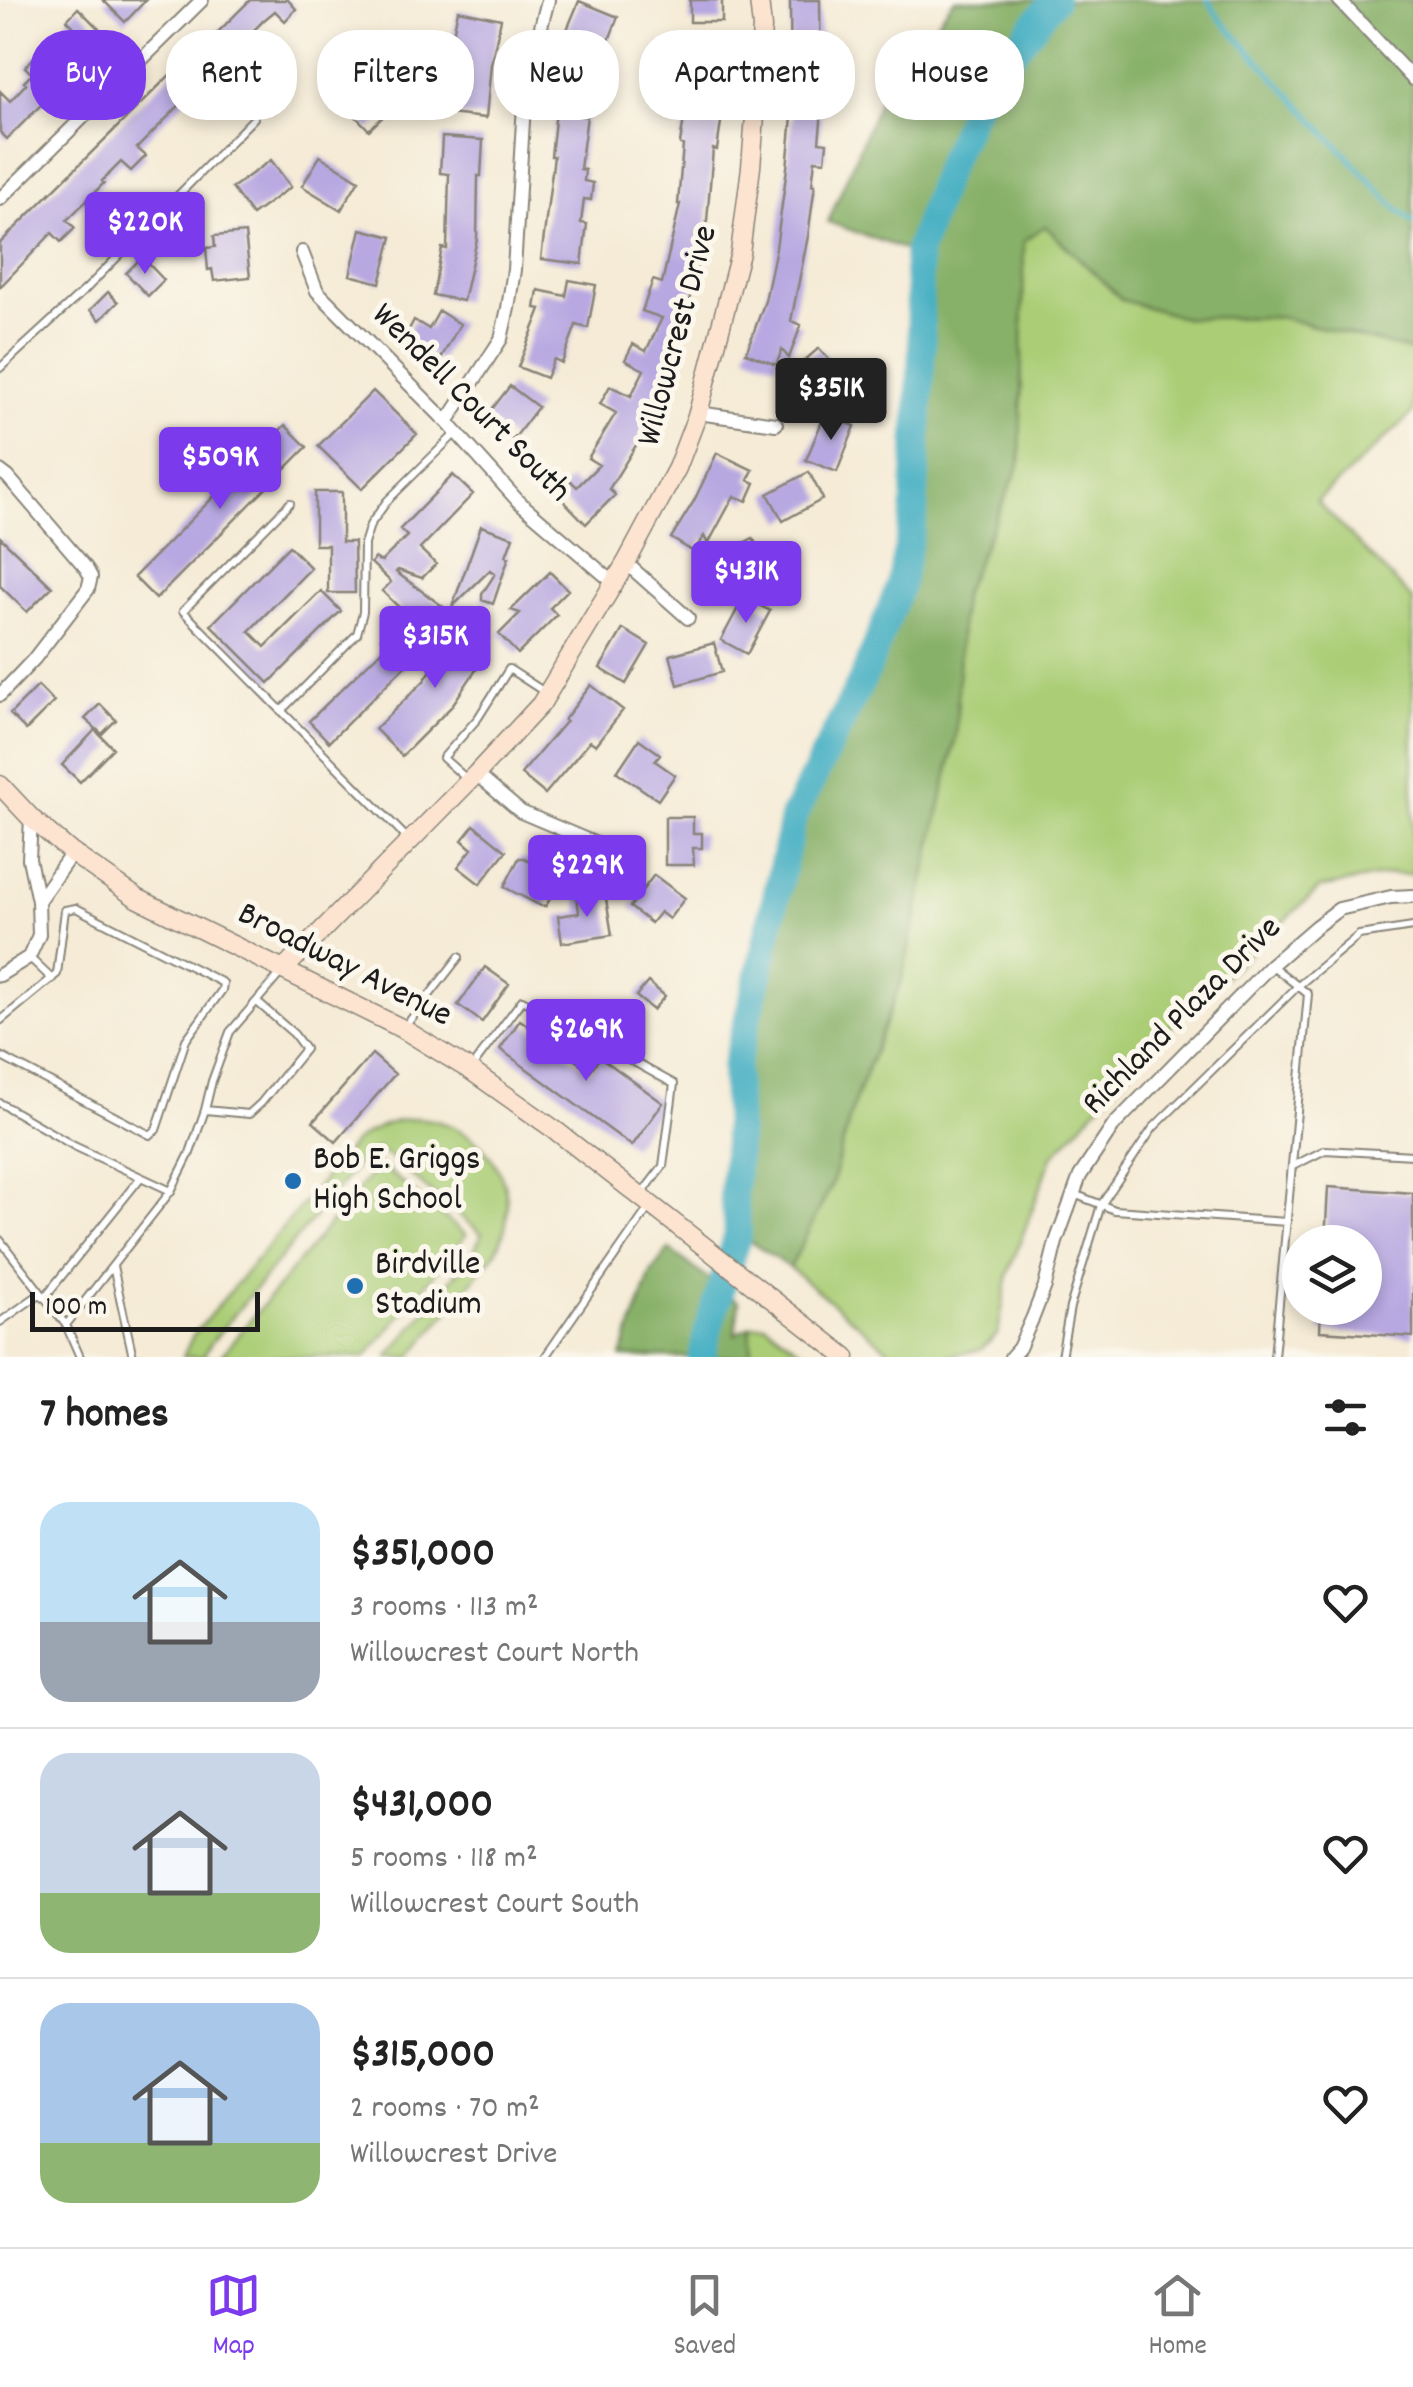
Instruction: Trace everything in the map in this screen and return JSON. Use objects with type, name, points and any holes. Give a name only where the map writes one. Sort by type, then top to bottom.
[{"type":"street","points":[[0,199],[202,0]]},
{"type":"street","points":[[452,427],[501,338],[508,308],[514,270],[525,88],[548,0]]},
{"type":"street","name":"Willowcrest Drive","points":[[284,969],[540,704],[626,563],[677,468],[698,412],[740,253],[762,28],[759,0]]},
{"type":"street","points":[[1339,0],[1413,79]]},
{"type":"street","name":"Wendell Court South","points":[[302,252],[317,291],[452,427],[518,502],[614,583]]},
{"type":"street","points":[[698,412],[776,424]]},
{"type":"street","points":[[0,471],[91,577],[88,589],[0,696]]},
{"type":"street","points":[[626,563],[688,618]]},
{"type":"street","points":[[472,777],[522,812],[599,845]]},
{"type":"street","name":"Broadway Avenue","points":[[0,786],[72,853],[137,898],[403,1029],[470,1070],[546,1124],[846,1357]]},
{"type":"street","points":[[0,975],[29,957],[39,935],[38,901],[28,859],[31,818]]},
{"type":"street","points":[[38,901],[72,853]]},
{"type":"street","name":"Richland Plaza Drive","points":[[1012,1357],[1033,1316],[1080,1176],[1114,1126],[1271,964],[1339,910],[1391,897],[1413,896]]},
{"type":"lane","points":[[0,368],[87,288],[252,120]]},
{"type":"lane","points":[[282,711],[357,634],[363,612],[364,544],[370,525],[452,427]]},
{"type":"lane","points":[[290,503],[183,611],[410,840]]},
{"type":"lane","points":[[472,777],[443,758],[478,718],[510,669],[547,693]]},
{"type":"lane","points":[[0,1021],[57,974],[65,910],[76,908],[222,983],[222,990],[186,1040],[156,1130],[150,1135],[0,1056]]},
{"type":"lane","points":[[1060,1357],[1070,1307],[1101,1204],[1153,1128],[1298,986],[1359,935],[1413,927]]},
{"type":"lane","points":[[29,957],[52,980]]},
{"type":"lane","points":[[403,1029],[459,957]]},
{"type":"lane","points":[[1271,964],[1308,994],[1274,1357]]},
{"type":"lane","points":[[66,1325],[171,1191],[190,1154],[230,1032],[284,969]]},
{"type":"lane","points":[[470,1070],[522,1000],[674,1084],[664,1166],[545,1357]]},
{"type":"lane","points":[[205,1110],[249,1114],[305,1049],[294,1034],[256,1002]]},
{"type":"lane","points":[[0,1103],[74,1146],[171,1191]]},
{"type":"lane","points":[[1292,1166],[1325,1150],[1413,1155]]},
{"type":"lane","points":[[0,1322],[43,1295],[141,1177]]},
{"type":"lane","points":[[1073,1194],[1115,1210],[1286,1222]]},
{"type":"lane","points":[[0,1240],[66,1325],[80,1357]]},
{"type":"lane","points":[[112,1265],[133,1357]]},
{"type":"green space","points":[[954,0],[1413,0],[1413,351],[1279,317],[1184,318],[1122,300],[1045,226],[1024,241],[1020,464],[962,595],[956,735],[902,979],[854,1103],[831,1186],[790,1268],[738,1234],[735,1068],[793,818],[865,674],[899,585],[914,516],[922,347],[917,254],[828,222],[875,110],[875,120],[1024,120],[1024,30],[931,30]]},
{"type":"green space","points":[[1045,225],[1122,300],[1184,318],[1279,317],[1413,351],[1413,413],[1317,501],[1413,600],[1413,875],[1391,874],[1320,888],[1172,1025],[1052,1157],[1008,1274],[998,1334],[980,1350],[940,1357],[897,1357],[790,1268],[831,1186],[854,1103],[902,979],[956,735],[962,595],[1020,464],[1024,241]]},
{"type":"green space","points":[[417,1118],[442,1122],[482,1146],[496,1164],[507,1208],[504,1231],[494,1255],[411,1357],[388,1357],[472,1254],[482,1234],[378,1148],[360,1161],[203,1357],[183,1357],[192,1337],[354,1142],[384,1125]]},
{"type":"green space","points":[[379,1164],[466,1235],[366,1357],[220,1357]]},
{"type":"green space","points":[[669,1249],[739,1302],[735,1334],[750,1326],[752,1357],[621,1357],[651,1273]]},
{"type":"green space","points":[[765,1324],[811,1357],[752,1357],[750,1326]]},
{"type":"building","points":[[103,0],[146,0],[125,22]]},
{"type":"building","points":[[250,0],[288,0],[296,9],[285,21],[275,11],[254,30],[220,30]]},
{"type":"building","points":[[690,0],[722,0],[722,22],[690,22]]},
{"type":"building","points":[[790,0],[820,0],[820,30],[790,30]]},
{"type":"building","points":[[579,1],[618,17],[613,30],[567,30]]},
{"type":"building","points":[[78,8],[100,30],[77,30],[67,20]]},
{"type":"building","points":[[458,10],[501,19],[499,30],[494,30],[486,118],[474,117],[474,30],[454,30]]},
{"type":"building","points":[[30,76],[30,116],[7,139],[0,132],[0,91],[10,101]]},
{"type":"building","points":[[166,79],[166,119],[137,148],[146,156],[131,171],[121,162],[67,220],[75,228],[61,242],[52,233],[0,287],[0,243],[124,120],[146,120],[146,99]]},
{"type":"building","points":[[359,120],[379,120],[369,130]]},
{"type":"building","points":[[555,120],[586,120],[580,169],[585,170],[584,181],[593,183],[591,200],[584,199],[581,223],[587,224],[582,264],[541,259]]},
{"type":"building","points":[[684,120],[721,120],[717,150],[713,149],[707,221],[693,288],[676,338],[682,341],[656,393],[661,396],[640,439],[609,489],[615,495],[586,524],[556,493],[570,480],[577,487],[599,465],[588,458],[616,413],[600,404],[610,386],[631,396],[644,370],[625,360],[633,344],[646,351],[662,318],[642,311],[653,280],[662,283],[680,204]]},
{"type":"building","points":[[792,120],[821,120],[819,142],[827,143],[825,161],[815,160],[808,236],[791,321],[801,325],[789,358],[782,350],[776,365],[746,353],[765,301]]},
{"type":"building","points":[[442,137],[483,140],[477,239],[463,301],[433,295],[442,248],[447,249],[449,174],[440,173]]},
{"type":"building","points":[[320,156],[359,180],[341,210],[302,186]]},
{"type":"building","points":[[271,160],[291,187],[252,215],[232,188]]},
{"type":"building","points":[[361,229],[392,237],[380,283],[350,275]]},
{"type":"building","points":[[245,233],[250,277],[214,281],[212,269],[208,270],[206,248],[215,247],[214,236]]},
{"type":"building","points":[[142,257],[164,280],[148,296],[126,273]]},
{"type":"building","points":[[569,280],[596,285],[588,328],[576,325],[562,363],[554,359],[546,378],[518,367],[541,309],[535,308],[538,290],[566,296]]},
{"type":"building","points":[[108,292],[118,302],[100,320],[90,310]]},
{"type":"building","points":[[439,311],[460,324],[440,360],[404,339],[414,320],[429,329]]},
{"type":"building","points":[[819,348],[849,383],[827,402],[797,367]]},
{"type":"building","points":[[510,386],[538,407],[513,440],[485,418]]},
{"type":"building","points":[[373,391],[417,434],[362,489],[318,446]]},
{"type":"building","points":[[825,414],[855,426],[837,472],[806,460]]},
{"type":"building","points":[[285,425],[307,447],[156,599],[134,577]]},
{"type":"building","points":[[717,453],[753,470],[748,480],[755,483],[747,501],[734,496],[708,544],[704,536],[694,552],[671,538]]},
{"type":"building","points":[[809,472],[823,499],[783,521],[768,494]]},
{"type":"building","points":[[453,475],[473,494],[420,549],[436,564],[422,578],[396,572],[442,606],[422,626],[428,631],[403,655],[409,662],[329,742],[309,721],[387,645],[381,638],[406,614],[382,591],[391,582],[371,563],[375,558],[381,562],[407,536],[400,529]]},
{"type":"building","points":[[315,492],[342,492],[342,542],[354,542],[355,593],[328,593],[328,545],[315,545]]},
{"type":"building","points":[[481,526],[513,537],[493,604],[482,600],[495,574],[490,570],[452,607]]},
{"type":"building","points":[[0,537],[52,587],[27,612],[0,586]]},
{"type":"building","points":[[753,538],[771,572],[742,587],[731,567],[723,571],[716,558]]},
{"type":"building","points":[[289,546],[311,568],[249,631],[265,647],[321,591],[341,611],[269,683],[211,625]]},
{"type":"building","points":[[550,572],[568,590],[550,608],[557,615],[518,654],[499,634],[520,613],[511,610]]},
{"type":"building","points":[[744,597],[770,611],[747,654],[721,640]]},
{"type":"building","points":[[465,619],[483,631],[473,660],[482,651],[486,655],[451,707],[402,756],[375,729],[424,681]]},
{"type":"building","points":[[623,629],[649,645],[626,684],[600,668]]},
{"type":"building","points":[[714,643],[722,672],[678,685],[670,655]]},
{"type":"building","points":[[591,685],[623,710],[596,745],[590,741],[545,794],[521,774]]},
{"type":"building","points":[[38,686],[54,702],[26,730],[10,714]]},
{"type":"building","points":[[100,704],[116,720],[102,734],[85,719]]},
{"type":"building","points":[[95,730],[113,748],[80,782],[62,765]]},
{"type":"building","points":[[639,739],[660,754],[655,761],[675,775],[658,800],[617,772]]},
{"type":"building","points":[[665,817],[693,817],[693,833],[702,833],[702,848],[693,848],[694,865],[665,865]]},
{"type":"building","points":[[474,825],[506,851],[480,884],[458,867],[472,849],[462,840]]},
{"type":"building","points":[[519,858],[561,878],[546,906],[504,887]]},
{"type":"building","points":[[654,875],[685,898],[669,919],[660,912],[651,923],[630,907]]},
{"type":"building","points":[[605,893],[612,935],[562,943],[558,916],[579,913],[577,898]]},
{"type":"building","points":[[485,967],[509,984],[482,1022],[458,1005]]},
{"type":"building","points":[[648,982],[665,996],[653,1010],[636,996]]},
{"type":"building","points":[[520,1020],[590,1071],[600,1057],[663,1103],[632,1146],[500,1049]]},
{"type":"building","points":[[372,1054],[395,1074],[336,1142],[313,1122]]},
{"type":"building","points":[[1328,1187],[1413,1193],[1413,1337],[1320,1331],[1320,1325],[1382,1325],[1382,1225],[1326,1225]]},
{"type":"waterway","points":[[702,1357],[738,1234],[733,1195],[737,1142],[735,1068],[793,818],[865,674],[900,585],[914,516],[922,347],[917,254],[947,167],[982,90],[1054,0]]},
{"type":"waterway","points":[[1208,0],[1219,18],[1413,222]]},
{"type":"place","name":"Bob E. Griggs High School","points":[[293,1181]]},
{"type":"place","name":"Birdville Stadium","points":[[355,1286]]}]
